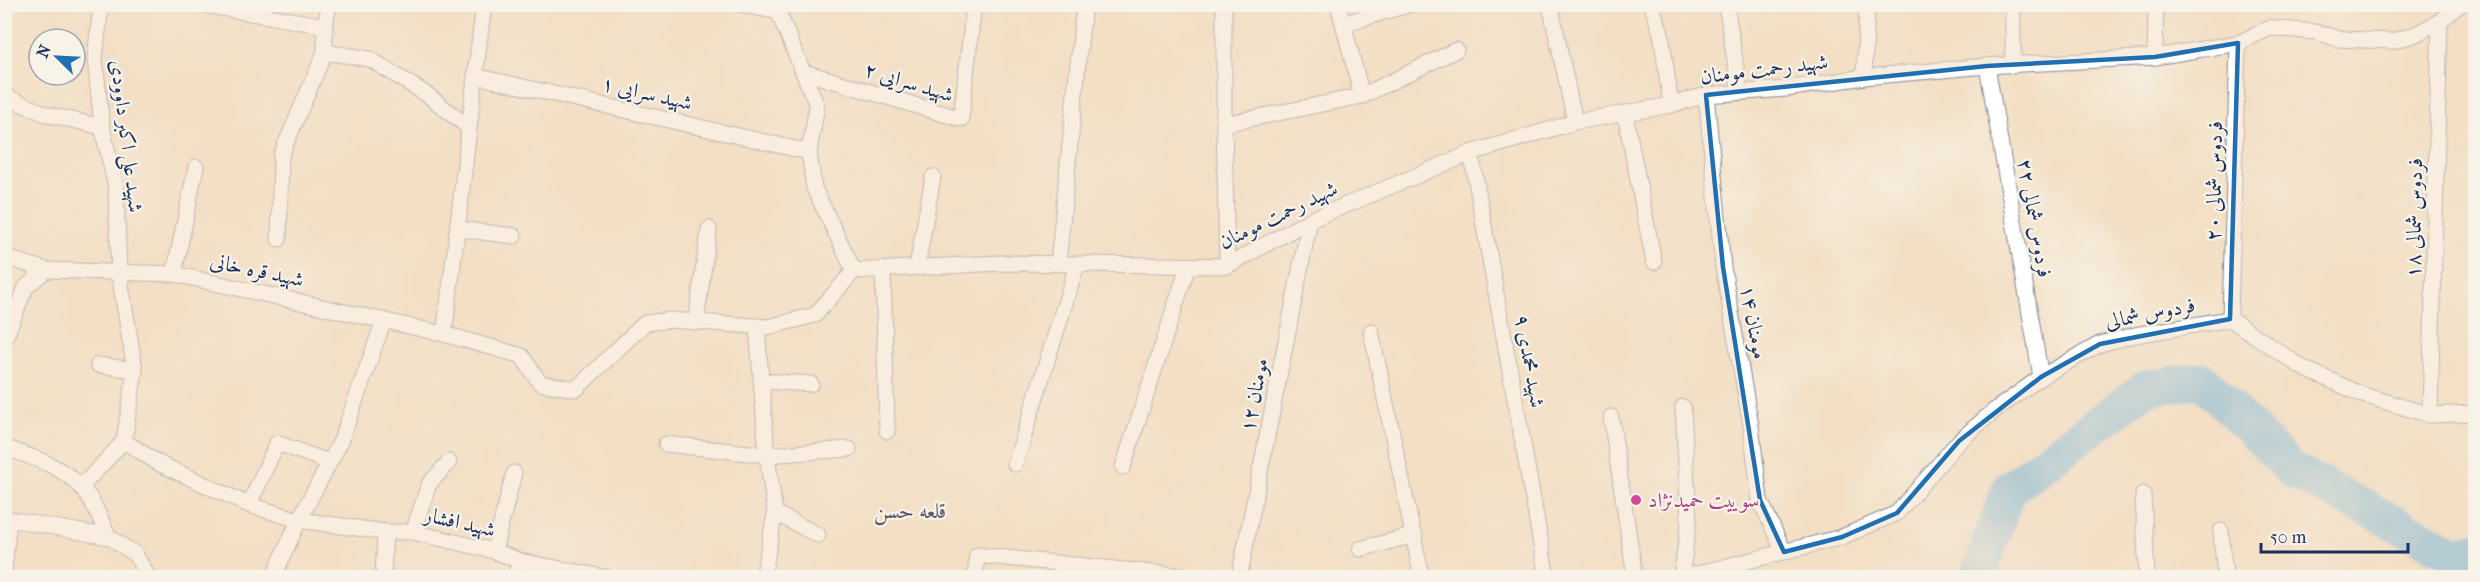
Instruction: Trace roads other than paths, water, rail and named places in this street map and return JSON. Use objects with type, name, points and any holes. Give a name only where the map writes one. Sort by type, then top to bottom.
[{"type":"street","name":"شهید علی اکبر داوودی","points":[[101,4],[95,59],[102,127],[116,187],[120,273],[135,370],[124,441]]},
{"type":"street","points":[[279,239],[280,155],[325,52],[325,26],[329,4]]},
{"type":"street","points":[[444,334],[459,229],[468,127],[484,4]]},
{"type":"street","points":[[273,578],[299,520],[341,441],[384,320],[522,356],[540,383],[576,389],[645,323],[670,320],[768,327],[814,315],[854,271],[814,188],[809,152],[817,106],[780,7],[740,4]]},
{"type":"street","name":"شهید سرایی ۲","points":[[804,72],[961,119],[974,4]]},
{"type":"street","points":[[1058,264],[1084,4]]},
{"type":"street","points":[[1224,4],[1227,266]]},
{"type":"street","points":[[1338,4],[1362,96]]},
{"type":"street","points":[[1344,24],[1411,4]]},
{"type":"street","points":[[1550,4],[1575,122]]},
{"type":"street","points":[[1651,4],[1662,33],[1671,105]]},
{"type":"street","points":[[1726,4],[1740,92]]},
{"type":"street","points":[[1864,77],[1867,4]]},
{"type":"street","points":[[2013,4],[2013,66]]},
{"type":"street","points":[[2155,57],[2156,4]]},
{"type":"street","name":"شهید رحمت مومنان","points":[[854,271],[1000,263],[1227,266],[1310,220],[1471,153],[1575,122],[1671,105],[1706,95],[1786,89],[1864,77],[1988,66],[2155,57],[2238,44],[2270,28],[2315,32],[2340,39],[2393,41],[2416,34],[2440,21],[2460,4]]},
{"type":"street","points":[[210,6],[325,26]]},
{"type":"street","name":"فردوس شمالی ۱۸","points":[[2430,415],[2440,21]]},
{"type":"street","name":"فردوس شمالی ۲۰","points":[[2230,319],[2238,44]]},
{"type":"street","points":[[1224,124],[1362,96],[1456,50]]},
{"type":"street","points":[[325,52],[370,59],[429,96],[468,127]]},
{"type":"street","name":"فردوس شمالی ۲۲","points":[[1988,66],[2041,376]]},
{"type":"street","name":"شهید سرایی ۱","points":[[475,76],[809,152]]},
{"type":"street","name":"مومنان ۱۴","points":[[1706,95],[1723,267],[1751,426],[1760,500],[1784,552]]},
{"type":"street","points":[[4,96],[46,114],[102,127]]},
{"type":"street","points":[[1625,114],[1654,262]]},
{"type":"street","name":"۹ شهید محمدی","points":[[1471,153],[1547,578]]},
{"type":"street","points":[[174,274],[196,167]]},
{"type":"street","points":[[917,267],[933,177]]},
{"type":"street","name":"مومنان ۱۲","points":[[1239,578],[1310,220]]},
{"type":"street","points":[[459,229],[513,236]]},
{"type":"street","points":[[696,322],[709,229]]},
{"type":"street","name":"شهید قره خانی","points":[[4,257],[46,270],[174,274],[384,320]]},
{"type":"street","points":[[1015,464],[1077,265]]},
{"type":"street","points":[[1123,467],[1188,266]]},
{"type":"street","points":[[4,341],[26,286],[46,270]]},
{"type":"street","points":[[883,270],[887,430]]},
{"type":"street","points":[[2230,319],[2303,368],[2363,395],[2430,415],[2475,413]]},
{"type":"street","name":"فردوس شمالی","points":[[1680,577],[1707,574],[1842,537],[1897,513],[1959,441],[1995,410],[2041,376],[2100,344],[2135,335],[2230,319]]},
{"type":"street","points":[[757,326],[767,455],[775,513],[763,578]]},
{"type":"street","points":[[1371,331],[1415,535],[1422,578]]},
{"type":"street","points":[[98,365],[135,370]]},
{"type":"street","points":[[761,381],[811,384]]},
{"type":"street","points":[[1680,577],[1689,522],[1683,407]]},
{"type":"street","points":[[1611,417],[1635,578]]},
{"type":"street","points":[[81,487],[124,441]]},
{"type":"street","name":"شهید افشار","points":[[124,441],[158,463],[249,505],[299,520],[385,532],[412,532],[495,551],[520,561],[609,578]]},
{"type":"street","points":[[249,505],[277,443],[329,462]]},
{"type":"street","points":[[666,444],[767,455],[849,448]]},
{"type":"street","points":[[4,447],[49,464],[81,487],[109,537]]},
{"type":"street","points":[[412,532],[429,484],[449,462]]},
{"type":"street","points":[[495,551],[514,473]]},
{"type":"street","points":[[2143,494],[2147,578]]},
{"type":"street","points":[[775,513],[818,535]]},
{"type":"street","points":[[4,572],[9,519],[109,537],[135,554],[149,578]]},
{"type":"street","points":[[2221,531],[2225,578]]},
{"type":"street","points":[[383,575],[385,532]]},
{"type":"street","points":[[1360,549],[1415,535]]},
{"type":"street","points":[[975,578],[977,555],[1204,578]]},
{"type":"street","points":[[514,578],[520,561]]},
{"type":"waterway","points":[[1977,578],[2009,489],[2146,388],[2202,380],[2292,470],[2456,555],[2476,550]]},
{"type":"place","name":"سوییت حمیدنژاد","points":[[1636,500]]},
{"type":"district","name":"قلعه حسن","points":[[910,511]]}]
